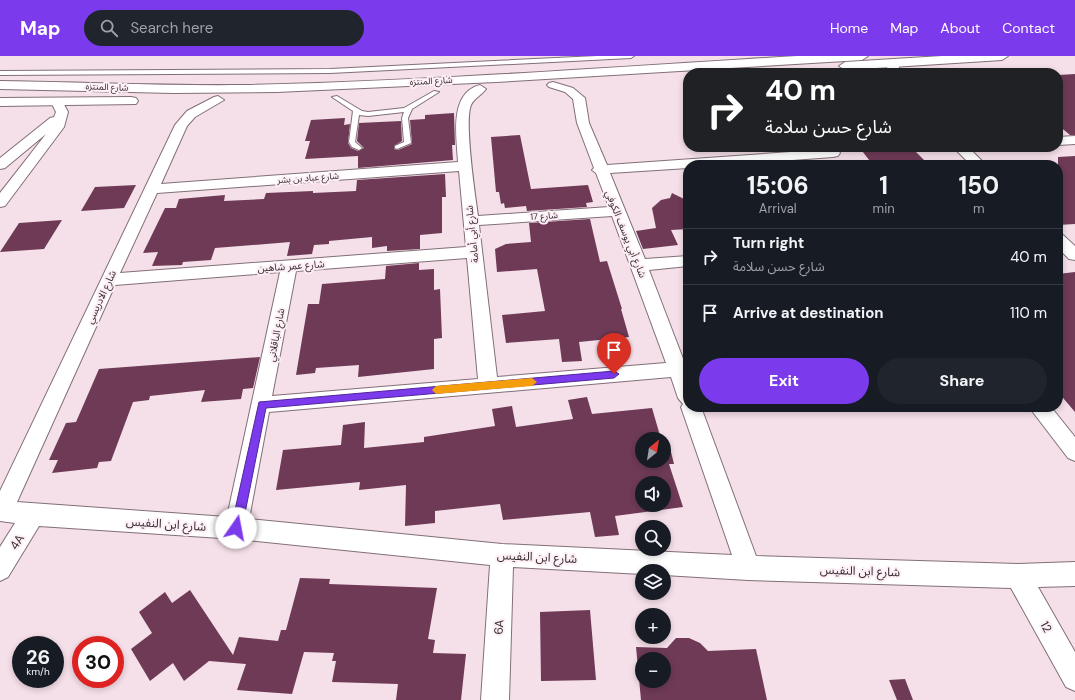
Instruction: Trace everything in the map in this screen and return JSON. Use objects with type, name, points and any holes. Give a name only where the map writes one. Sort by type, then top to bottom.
[{"type":"main road","points":[[632,69],[664,56]]},
{"type":"main road","name":"شارع المنتزه","points":[[0,85],[93,86],[154,89],[366,85],[862,56]]},
{"type":"main road","points":[[821,68],[851,66],[892,68],[1002,56]]},
{"type":"main road","points":[[330,71],[333,75],[366,85]]},
{"type":"main road","name":"شارع المنتزه","points":[[0,102],[218,100],[335,97],[683,76]]},
{"type":"main road","points":[[0,93],[105,93],[154,89]]},
{"type":"street","points":[[851,66],[858,68]]},
{"type":"street","name":"شارع أبي يوسف الكوفي","points":[[553,85],[575,94],[580,102],[582,124],[599,170],[639,265],[683,384]]},
{"type":"street","name":"شارع أبي أمامة","points":[[480,89],[469,98],[463,108],[465,166],[488,386]]},
{"type":"street","name":"شارع الادريسي","points":[[1,511],[181,126],[194,112],[218,100]]},
{"type":"street","points":[[0,202],[55,130],[62,116],[62,108],[57,102]]},
{"type":"street","points":[[0,165],[62,116]]},
{"type":"street","points":[[1063,141],[1075,140]]},
{"type":"street","points":[[714,160],[807,152]]},
{"type":"street","points":[[832,152],[839,160]]},
{"type":"street","points":[[965,152],[974,160]]},
{"type":"street","points":[[599,170],[683,163]]},
{"type":"street","name":"شارع عباد بن بشر","points":[[151,189],[465,166]]},
{"type":"street","name":"شارع 17","points":[[470,221],[617,212]]},
{"type":"street","points":[[1063,244],[1075,255]]},
{"type":"street","name":"شارع عمر شاهين","points":[[109,280],[473,252]]},
{"type":"street","points":[[639,265],[683,261]]},
{"type":"street","name":"شارع الباقلاني","points":[[236,528],[289,266]]},
{"type":"street","points":[[262,405],[678,369]]},
{"type":"street","points":[[693,412],[748,568]]},
{"type":"street","points":[[1043,412],[1075,452]]},
{"type":"street","name":"شارع ابن النفيس","points":[[1,511],[33,516],[236,528],[502,555],[748,568],[1018,576],[1075,574]]},
{"type":"street","name":"4A","points":[[0,569],[33,516]]},
{"type":"street","name":"6A","points":[[495,700],[502,555]]},
{"type":"street","name":"12","points":[[1018,576],[1075,678]]},
{"type":"lane","points":[[0,73],[330,71],[631,56]]},
{"type":"lane","points":[[335,97],[356,111],[368,114],[400,112],[409,109],[436,92]]},
{"type":"lane","points":[[397,147],[408,143],[406,118],[409,109]]},
{"type":"lane","points":[[356,111],[352,142],[354,146],[359,148]]},
{"type":"building","points":[[1075,74],[1075,135],[1070,135],[1063,129],[1063,75]]},
{"type":"building","points":[[454,113],[455,145],[452,145],[453,160],[358,168],[358,156],[305,159],[310,141],[305,141],[311,120],[345,118],[344,125],[350,124],[348,143],[351,148],[358,151],[364,148],[357,141],[359,123],[401,121],[402,141],[394,146],[394,149],[398,150],[412,144],[410,120],[425,119],[425,115]]},
{"type":"building","points":[[520,135],[531,189],[588,185],[593,202],[586,203],[587,207],[527,211],[526,206],[505,208],[504,203],[501,204],[499,192],[496,192],[491,137]]},
{"type":"building","points":[[863,152],[916,152],[924,160],[869,160]]},
{"type":"building","points":[[1075,156],[1075,224],[1063,225],[1063,160],[1058,160],[1058,157]]},
{"type":"building","points":[[445,174],[446,197],[442,197],[442,233],[420,235],[420,249],[387,251],[387,246],[372,248],[372,237],[329,241],[329,244],[314,245],[312,254],[287,256],[290,242],[215,248],[211,260],[183,262],[182,265],[152,266],[158,252],[143,253],[165,208],[176,208],[179,199],[225,195],[224,201],[264,199],[266,193],[356,191],[357,180]]},
{"type":"building","points":[[136,185],[124,208],[81,211],[95,187]]},
{"type":"building","points":[[672,193],[683,198],[683,229],[671,230],[678,245],[643,249],[636,231],[656,228],[652,208],[661,200],[670,198]]},
{"type":"building","points":[[590,219],[600,262],[607,261],[629,337],[579,342],[582,361],[562,362],[559,339],[506,343],[502,315],[545,311],[537,269],[497,272],[495,249],[506,244],[531,242],[529,223]]},
{"type":"building","points":[[62,220],[44,249],[0,252],[19,223]]},
{"type":"building","points":[[419,263],[419,270],[434,269],[434,290],[440,289],[442,338],[434,339],[434,369],[358,377],[359,365],[316,368],[315,373],[296,375],[308,304],[319,304],[322,284],[385,279],[386,266]]},
{"type":"building","points":[[1075,272],[1075,412],[1063,398],[1063,273]]},
{"type":"building","points":[[260,357],[253,388],[243,389],[241,399],[201,402],[205,390],[150,396],[149,400],[133,402],[111,461],[99,462],[97,468],[52,473],[58,460],[49,460],[66,423],[76,422],[99,369]]},
{"type":"building","points":[[587,397],[592,414],[652,408],[659,432],[635,432],[635,468],[670,468],[683,507],[671,509],[671,476],[635,476],[635,512],[645,512],[615,516],[619,535],[595,537],[590,512],[503,520],[500,504],[435,511],[435,523],[405,526],[406,485],[359,490],[360,482],[276,490],[283,450],[341,445],[343,425],[365,422],[364,448],[424,442],[424,437],[495,426],[492,409],[512,406],[516,427],[573,419],[568,400]]},
{"type":"building","points":[[671,452],[674,464],[671,464]]},
{"type":"building","points":[[300,578],[330,579],[329,584],[437,588],[428,639],[435,640],[433,653],[466,654],[461,700],[396,700],[398,684],[332,682],[336,661],[332,661],[334,653],[304,652],[292,694],[237,690],[246,664],[209,661],[184,681],[173,663],[150,681],[131,649],[152,633],[139,612],[165,592],[172,603],[190,590],[233,655],[239,637],[278,641],[281,630],[286,630]]},
{"type":"building","points":[[590,610],[596,680],[541,681],[540,612]]},
{"type":"building","points":[[676,638],[689,638],[700,643],[708,651],[756,649],[767,700],[641,700],[640,688],[671,688],[671,652],[636,652],[636,647],[667,648]]},
{"type":"building","points":[[905,679],[913,700],[897,700],[889,680]]},
{"type":"slow traffic","points":[[436,390],[532,382]]},
{"type":"route","points":[[236,528],[262,405],[614,374]]}]
